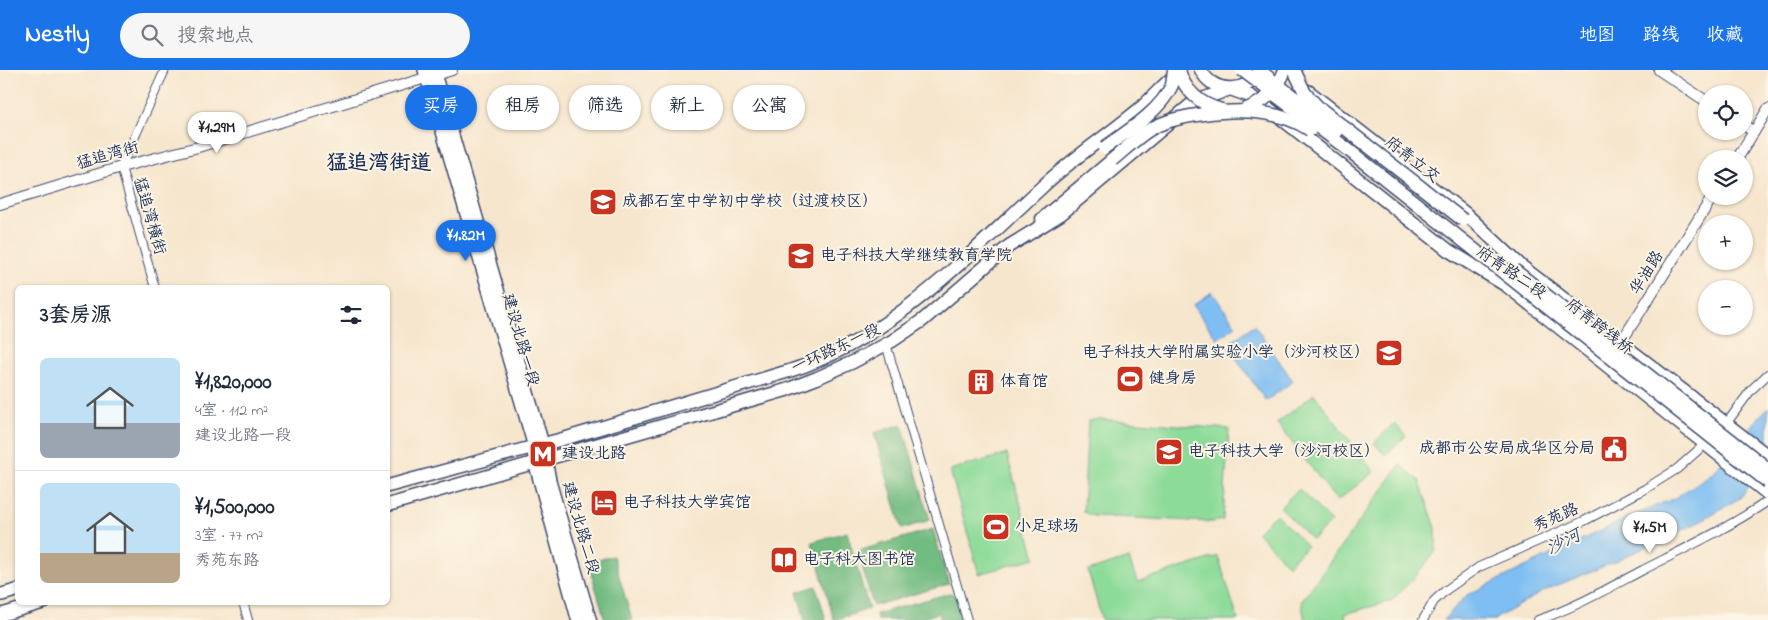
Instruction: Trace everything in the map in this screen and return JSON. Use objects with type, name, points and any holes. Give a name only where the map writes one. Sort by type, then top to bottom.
[{"type":"main road","points":[[990,237],[1147,116],[1172,85],[1174,70]]},
{"type":"main road","points":[[1180,70],[1186,88],[1197,99],[1211,107],[1226,111],[1256,112],[1286,117],[1308,128],[1507,286]]},
{"type":"main road","name":"一环路东一段","points":[[390,485],[591,431],[805,366],[850,344],[903,311],[990,237],[1044,185],[1144,105],[1180,70]]},
{"type":"main road","name":"府青路二段","points":[[1201,70],[1210,82],[1219,87],[1250,96],[1268,108],[1448,250],[1507,286],[1720,456],[1763,484],[1768,494]]},
{"type":"main road","name":"府青跨线桥","points":[[1242,70],[1346,148],[1763,484]]},
{"type":"main road","name":"一环路东一段","points":[[390,504],[786,390],[852,362],[886,344],[923,320],[1009,246],[1061,214],[1194,102],[1250,84],[1258,77],[1260,70]]},
{"type":"main road","name":"府青跨线桥","points":[[1260,70],[1768,469]]},
{"type":"main road","points":[[1009,246],[1144,134],[1160,124],[1180,118],[1242,110],[1258,105],[1270,95],[1280,82],[1284,70]]},
{"type":"main road","name":"府青路二段","points":[[1284,70],[1294,80],[1466,214],[1521,266],[1768,456]]},
{"type":"main road","name":"府青立交","points":[[1294,70],[1305,93],[1318,107],[1521,266]]},
{"type":"main road","name":"建设北路一段","points":[[430,73],[538,445]]},
{"type":"main road","points":[[591,431],[595,445]]},
{"type":"main road","name":"建设北路二段","points":[[538,445],[539,461],[578,620]]},
{"type":"main road","name":"建设北路二段","points":[[539,461],[590,620]]},
{"type":"main road","points":[[0,595],[15,591]]},
{"type":"main road","points":[[0,615],[21,615],[40,605]]},
{"type":"street","name":"猛追湾横街","points":[[154,285],[121,167],[165,70]]},
{"type":"street","name":"猛追湾街","points":[[0,204],[198,146],[430,73],[452,70]]},
{"type":"street","points":[[1659,70],[1698,96]]},
{"type":"street","points":[[1743,150],[1768,109]]},
{"type":"street","name":"华油路","points":[[1606,364],[1707,205]]},
{"type":"street","points":[[886,344],[967,620]]},
{"type":"street","points":[[1726,424],[1751,390],[1768,374]]},
{"type":"street","name":"秀苑路","points":[[1423,620],[1434,601],[1446,590],[1479,567],[1584,521],[1645,489],[1677,469],[1705,444]]},
{"type":"street","points":[[1538,620],[1562,612],[1657,563],[1747,515],[1768,501]]},
{"type":"street","points":[[244,605],[248,620]]},
{"type":"green space","points":[[1314,394],[1374,472],[1337,501],[1277,423]]},
{"type":"green space","points":[[1100,419],[1229,429],[1223,520],[1213,522],[1093,516],[1083,512],[1088,421]]},
{"type":"green space","points":[[1394,423],[1406,436],[1385,455],[1374,443]]},
{"type":"green space","points":[[902,424],[930,520],[902,529],[874,433]]},
{"type":"green space","points":[[1007,454],[1035,558],[979,574],[950,470]]},
{"type":"green space","points":[[1400,465],[1419,480],[1436,528],[1436,551],[1416,576],[1391,601],[1345,614],[1346,620],[1305,620],[1301,602]]},
{"type":"green space","points":[[1299,489],[1331,522],[1312,540],[1280,507]]},
{"type":"green space","points":[[1276,514],[1307,546],[1288,565],[1257,532]]},
{"type":"green space","points":[[933,529],[949,584],[873,606],[858,551]]},
{"type":"green space","points":[[847,532],[869,609],[834,620],[812,542]]},
{"type":"green space","points":[[613,556],[632,620],[605,620],[588,562]]},
{"type":"green space","points":[[1218,556],[1238,620],[1102,620],[1088,571],[1129,558],[1137,582]]},
{"type":"green space","points":[[816,586],[826,620],[805,620],[797,592]]},
{"type":"green space","points":[[950,593],[957,596],[964,620],[941,620],[939,613],[916,620],[877,620],[876,614]]},
{"type":"water","points":[[1212,292],[1236,326],[1217,339],[1193,305]]},
{"type":"water","points":[[1254,325],[1293,381],[1266,401],[1227,345]]},
{"type":"water","points":[[1768,407],[1768,462],[1740,498],[1693,525],[1614,562],[1546,590],[1495,620],[1443,620],[1467,595],[1629,517],[1675,498],[1711,474]]},
{"type":"place","name":"成都石室中学初中学校（过渡校区）","points":[[603,202]]},
{"type":"place","name":"电子科技大学继续教育学院","points":[[801,256]]},
{"type":"place","name":"电子科技大学附属实验小学（沙河校区）","points":[[1389,353]]},
{"type":"place","name":"健身房","points":[[1130,379]]},
{"type":"place","name":"体育馆","points":[[981,382]]},
{"type":"place","name":"成都市公安局成华区分局","points":[[1614,449]]},
{"type":"place","name":"电子科技大学（沙河校区）","points":[[1169,452]]},
{"type":"place","name":"建设北路","points":[[543,454]]},
{"type":"place","name":"电子科技大学宾馆","points":[[604,503]]},
{"type":"place","name":"小足球场","points":[[996,527]]},
{"type":"place","name":"电子科大图书馆","points":[[784,560]]},
{"type":"district","name":"猛追湾街道","points":[[379,164]]},
{"type":"water label","name":"沙河","points":[[1564,543]]}]
